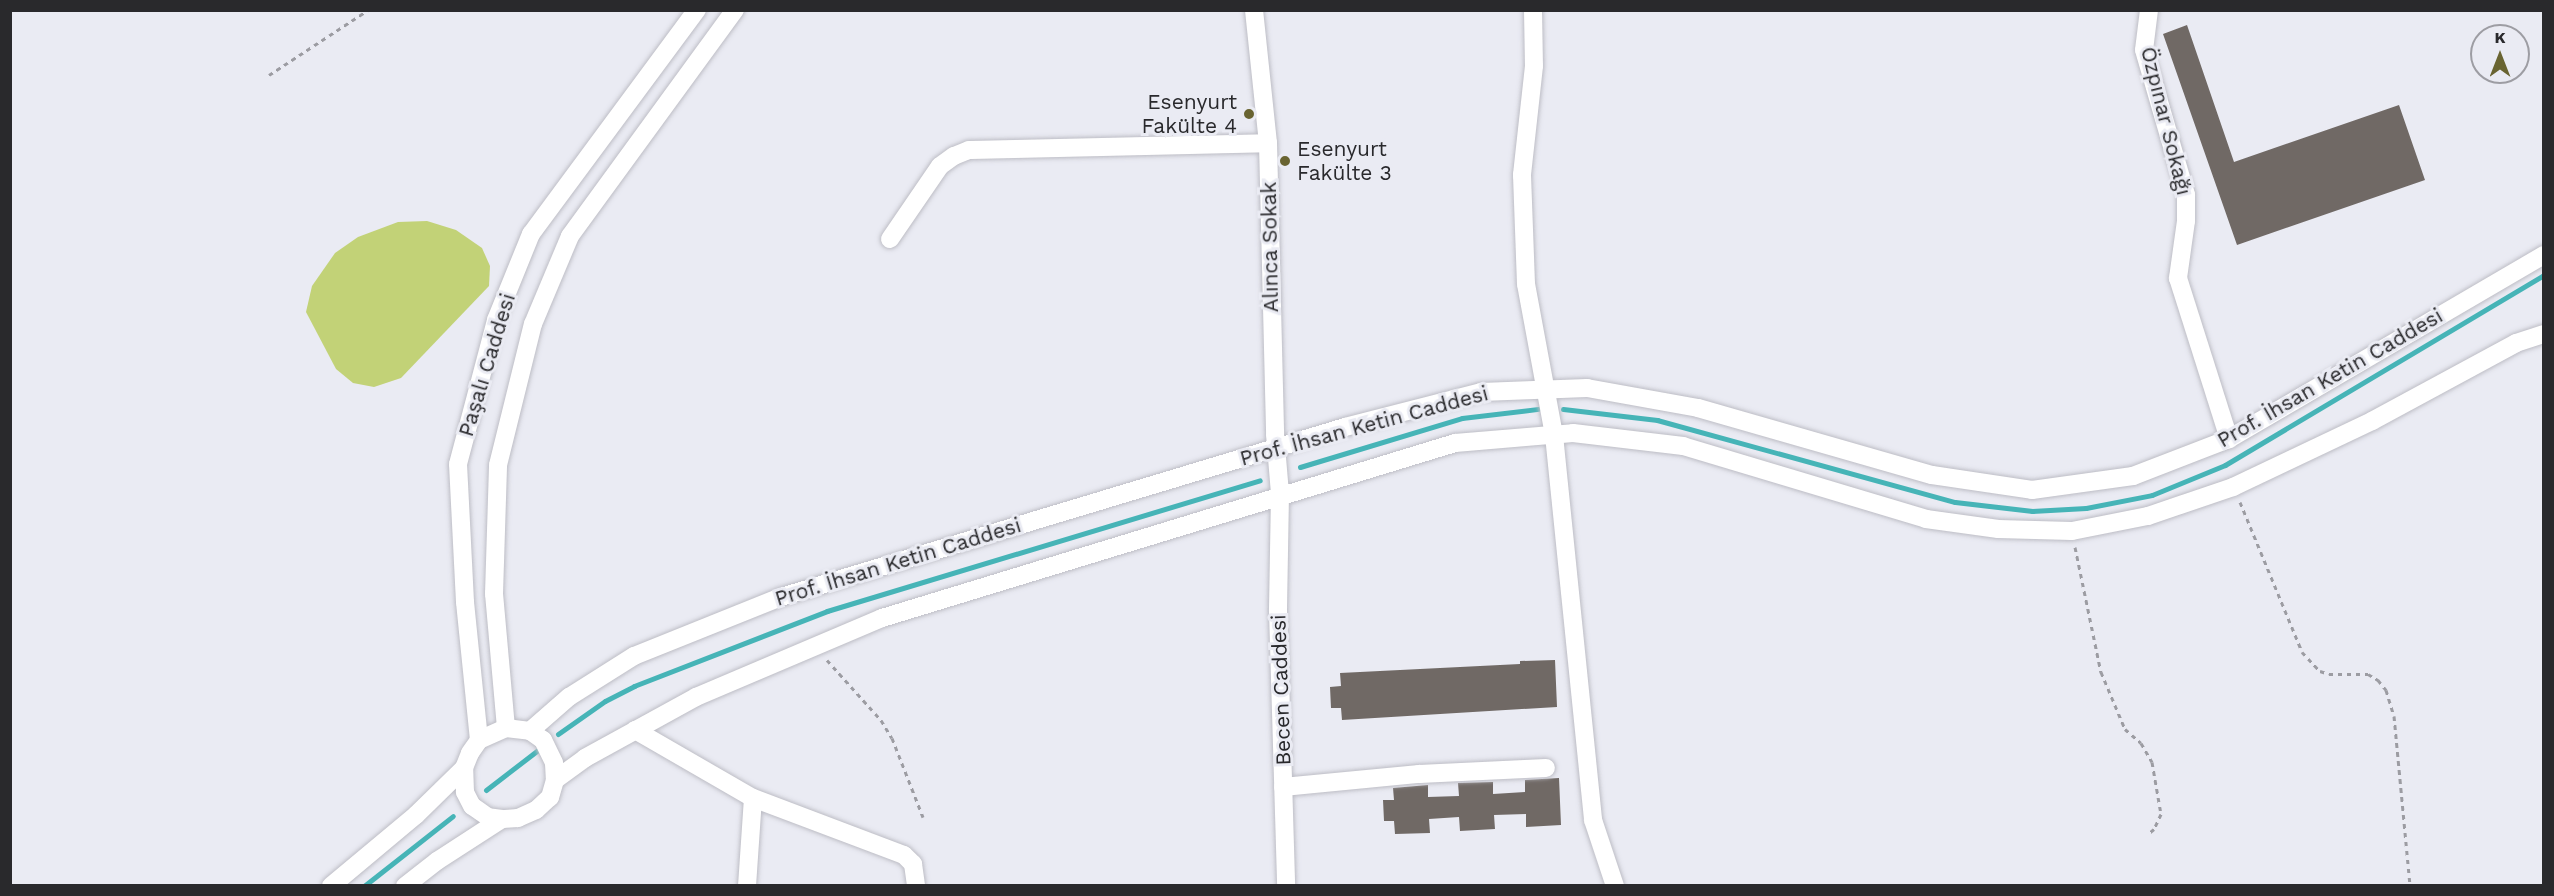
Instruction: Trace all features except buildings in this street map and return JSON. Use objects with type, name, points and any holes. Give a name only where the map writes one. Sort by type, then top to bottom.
[{"type":"street","name":"Paşalı Caddesi","points":[[479,740],[465,602],[458,464],[496,320],[531,234],[697,10]]},
{"type":"street","name":"Paşalı Caddesi","points":[[506,728],[494,594],[498,465],[533,324],[570,236],[735,10]]},
{"type":"street","name":"Alınca Sokak","points":[[1254,10],[1268,143],[1275,447],[1280,494]]},
{"type":"street","points":[[1533,10],[1534,66],[1522,175],[1526,284],[1554,435],[1593,819],[1615,885]]},
{"type":"street","name":"Özpınar Sokağı","points":[[2149,10],[2145,50],[2186,195],[2186,221],[2178,278],[2229,439]]},
{"type":"street","points":[[890,239],[940,166],[954,156],[969,150],[1268,143]]},
{"type":"street","name":"Prof. İhsan Ketin Caddesi","points":[[530,731],[569,698],[634,656],[781,597],[1275,447],[1481,392],[1587,388],[1698,408],[1932,475],[2032,490],[2133,476],[2229,439],[2544,255]]},
{"type":"street","name":"Prof. İhsan Ketin Caddesi","points":[[555,780],[585,758],[696,697],[882,618],[1114,549],[1280,494],[1455,443],[1573,433],[1683,446],[1926,519],[1998,529],[2072,531],[2148,516],[2233,487],[2372,421],[2516,343],[2544,334]]},
{"type":"street","name":"Becen Caddesi","points":[[1280,494],[1278,611],[1286,885]]},
{"type":"street","points":[[331,885],[416,815],[464,768],[479,740],[506,728],[530,731],[543,740],[554,763],[555,780],[550,797],[536,810],[518,818],[502,819],[488,817],[472,806],[465,792],[464,768]]},
{"type":"street","points":[[635,730],[753,798],[904,855],[913,864],[916,885]]},
{"type":"street","points":[[1284,787],[1419,774],[1546,768]]},
{"type":"street","points":[[747,885],[753,798]]},
{"type":"street","points":[[405,885],[437,861],[502,819]]},
{"type":"path","points":[[269,75],[368,10]]},
{"type":"path","points":[[2233,487],[2302,652],[2320,671],[2329,675],[2368,674],[2378,680],[2386,690],[2394,717],[2410,885]]},
{"type":"path","points":[[2072,531],[2101,672],[2125,729],[2141,743],[2152,762],[2161,814],[2154,829],[2148,834]]},
{"type":"path","points":[[815,646],[881,720],[892,738],[923,817]]},
{"type":"green space","points":[[427,221],[456,230],[482,248],[490,266],[489,286],[401,378],[374,387],[353,383],[336,369],[306,312],[312,286],[335,253],[358,237],[398,222]]},
{"type":"waterway","points":[[1563,409],[1657,420],[1955,502],[2032,511],[2086,508],[2152,495],[2225,465],[2544,275]]},
{"type":"waterway","points":[[1300,467],[1462,418],[1538,409]]},
{"type":"waterway","points":[[558,734],[605,701],[634,686],[827,611],[1260,480]]},
{"type":"waterway","points":[[486,790],[538,750]]},
{"type":"waterway","points":[[364,886],[453,816]]},
{"type":"place","name":"Esenyurt Fakülte 4","points":[[1249,114]]},
{"type":"place","name":"Esenyurt Fakülte 3","points":[[1285,161]]}]
